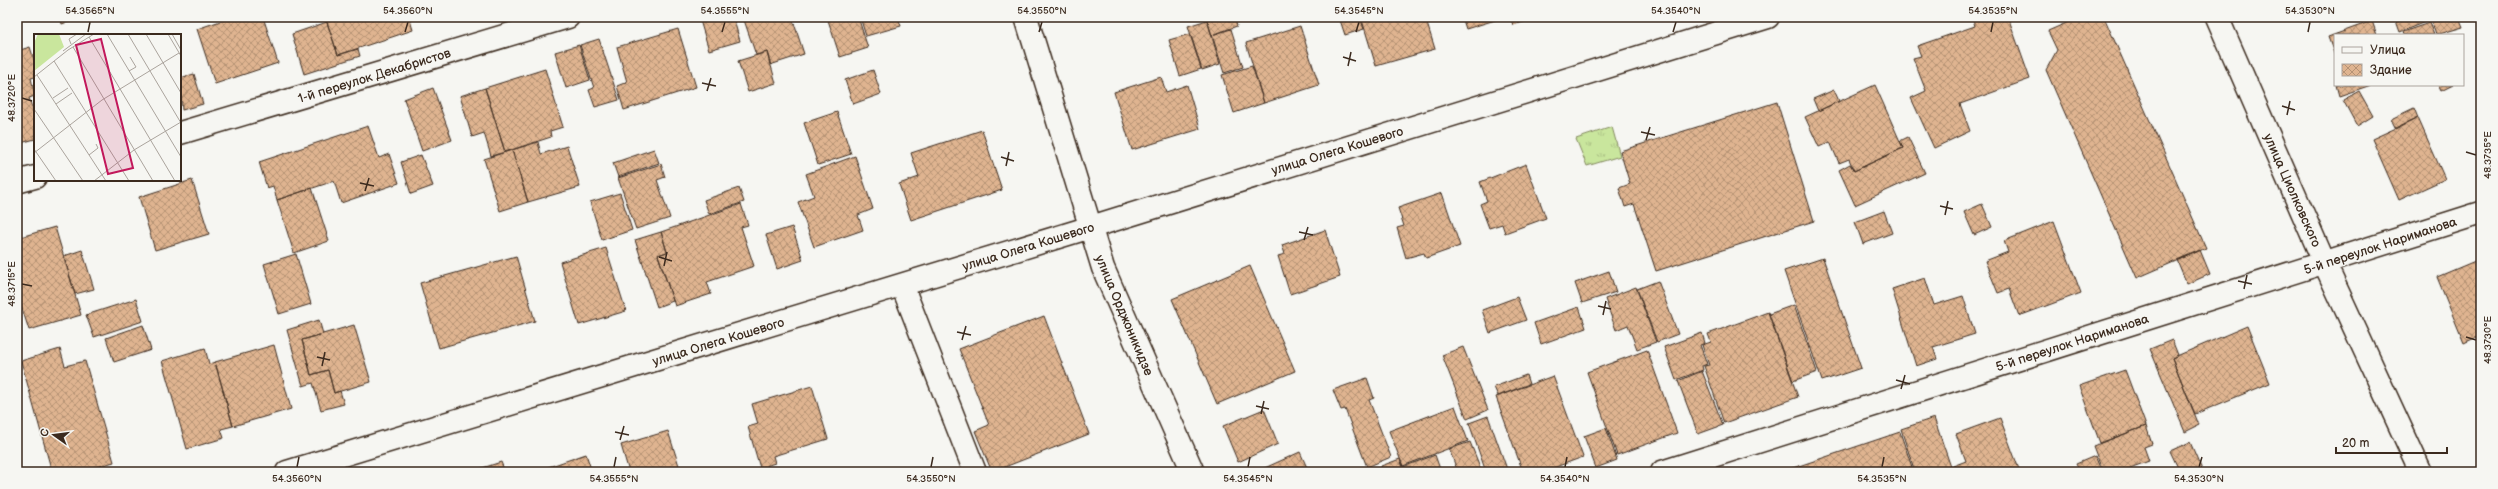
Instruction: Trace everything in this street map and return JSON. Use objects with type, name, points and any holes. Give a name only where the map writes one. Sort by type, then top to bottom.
[{"type":"street","name":"1-й переулок Декабристов","points":[[181,133],[568,17]]},
{"type":"street","name":"улица Орджоникидзе","points":[[1026,17],[1103,268],[1193,472]]},
{"type":"street","name":"улица Олега Кошевого","points":[[287,472],[1091,227],[1768,17]]},
{"type":"street","name":"улица Циолковского","points":[[2217,17],[2324,262],[2420,472]]},
{"type":"street","points":[[17,182],[34,177]]},
{"type":"street","name":"5-й переулок Нариманова","points":[[1662,472],[2481,213]]},
{"type":"street","points":[[902,285],[975,472]]},
{"type":"green space","points":[[1612,127],[1620,156],[1587,166],[1576,139]]},
{"type":"building","points":[[60,17],[82,17],[62,24]]},
{"type":"building","points":[[232,17],[263,17],[278,63],[215,84],[197,29]]},
{"type":"building","points":[[325,17],[409,17],[413,30],[338,55]]},
{"type":"building","points":[[699,17],[733,17],[740,41],[709,50]]},
{"type":"building","points":[[743,17],[792,17],[804,54],[770,65],[767,52],[756,55]]},
{"type":"building","points":[[827,17],[858,17],[868,48],[840,57]]},
{"type":"building","points":[[860,17],[898,17],[901,26],[866,36]]},
{"type":"building","points":[[1206,17],[1234,17],[1237,26],[1212,35]]},
{"type":"building","points":[[1339,17],[1360,17],[1364,29],[1345,35]]},
{"type":"building","points":[[1361,17],[1425,17],[1435,49],[1376,66]]},
{"type":"building","points":[[1462,17],[1505,17],[1466,29]]},
{"type":"building","points":[[1510,17],[1540,17],[1513,25]]},
{"type":"building","points":[[1972,17],[2008,17],[2030,79],[1960,104],[1970,131],[1934,148],[1911,98],[1926,91],[1913,58],[1921,56],[1917,46],[1975,26]]},
{"type":"building","points":[[2080,17],[2104,17],[2206,248],[2137,278],[2046,70],[2057,50],[2048,31]]},
{"type":"building","points":[[2405,17],[2424,17],[2425,22],[2400,32],[2396,21]]},
{"type":"building","points":[[2430,17],[2459,17],[2463,27],[2436,34]]},
{"type":"building","points":[[1207,20],[1220,64],[1202,70],[1188,26]]},
{"type":"building","points":[[2372,21],[2377,34],[2336,34]]},
{"type":"building","points":[[327,22],[338,55],[358,49],[360,56],[304,74],[292,34]]},
{"type":"building","points":[[2429,23],[2434,34],[2404,34],[2403,32]]},
{"type":"building","points":[[1300,26],[1319,85],[1264,103],[1246,43]]},
{"type":"building","points":[[678,29],[696,87],[624,110],[617,86],[627,82],[617,47]]},
{"type":"building","points":[[1231,29],[1243,67],[1224,73],[1212,35]]},
{"type":"building","points":[[1190,34],[1201,69],[1180,76],[1169,40]]},
{"type":"building","points":[[2334,35],[2334,53],[2328,37]]},
{"type":"building","points":[[599,39],[619,100],[595,107],[589,90],[594,88],[580,45]]},
{"type":"building","points":[[579,45],[590,80],[566,88],[555,52]]},
{"type":"building","points":[[30,47],[34,60],[34,77],[31,78],[34,96],[29,98],[34,114],[34,139],[17,144],[17,51]]},
{"type":"building","points":[[767,52],[776,83],[748,92],[738,61]]},
{"type":"building","points":[[1252,66],[1264,103],[1234,113],[1222,75]]},
{"type":"building","points":[[545,69],[563,127],[550,131],[551,137],[505,152],[485,88]]},
{"type":"building","points":[[873,70],[881,94],[853,104],[845,80]]},
{"type":"building","points":[[194,74],[203,104],[182,110],[181,78]]},
{"type":"building","points":[[1161,77],[1166,92],[1187,85],[1200,129],[1132,150],[1114,92]]},
{"type":"building","points":[[1875,85],[1903,148],[1854,171],[1849,159],[1839,163],[1830,142],[1819,147],[1805,117]]},
{"type":"building","points":[[2336,86],[2368,86],[2339,96]]},
{"type":"building","points":[[2438,86],[2451,86],[2441,91]]},
{"type":"building","points":[[433,88],[452,140],[422,151],[404,99]]},
{"type":"building","points":[[485,88],[505,152],[491,156],[484,133],[472,137],[460,96]]},
{"type":"building","points":[[1834,90],[1839,101],[1818,111],[1813,99]]},
{"type":"building","points":[[2359,91],[2373,116],[2357,126],[2343,100]]},
{"type":"building","points":[[1777,102],[1814,221],[1656,271],[1634,204],[1625,207],[1619,188],[1630,184],[1620,151]]},
{"type":"building","points":[[2414,108],[2418,118],[2396,129],[2391,119]]},
{"type":"building","points":[[837,112],[851,154],[818,165],[804,123]]},
{"type":"building","points":[[2418,118],[2445,179],[2399,200],[2372,139]]},
{"type":"building","points":[[368,126],[379,158],[389,154],[399,183],[341,203],[334,181],[277,200],[273,186],[267,188],[259,162]]},
{"type":"building","points":[[982,130],[1002,190],[911,220],[899,184],[919,177],[911,153]]},
{"type":"building","points":[[1908,137],[1925,173],[1855,205],[1839,170],[1850,164],[1854,171],[1903,148],[1900,141]]},
{"type":"building","points":[[538,142],[541,154],[567,146],[580,187],[528,202],[512,150]]},
{"type":"building","points":[[654,149],[659,163],[618,177],[613,163]]},
{"type":"building","points":[[512,150],[528,202],[500,211],[484,159]]},
{"type":"building","points":[[421,155],[433,186],[411,194],[401,162]]},
{"type":"building","points":[[855,156],[873,209],[858,215],[863,230],[814,247],[798,202],[814,196],[806,174]]},
{"type":"building","points":[[661,164],[665,177],[657,180],[670,218],[636,229],[618,178]]},
{"type":"building","points":[[1526,164],[1546,218],[1505,233],[1502,224],[1489,228],[1480,204],[1487,201],[1480,182]]},
{"type":"building","points":[[192,180],[209,234],[155,250],[139,197]]},
{"type":"building","points":[[312,188],[329,241],[294,253],[277,200]]},
{"type":"building","points":[[739,188],[744,202],[709,214],[704,200]]},
{"type":"building","points":[[620,193],[632,230],[602,240],[590,202]]},
{"type":"building","points":[[1442,193],[1460,246],[1426,258],[1424,253],[1406,258],[1397,228],[1404,226],[1398,208]]},
{"type":"building","points":[[741,204],[748,225],[741,227],[754,266],[707,282],[711,294],[675,306],[658,255],[667,252],[661,232]]},
{"type":"building","points":[[1982,204],[1992,227],[1974,235],[1964,212]]},
{"type":"building","points":[[1884,211],[1892,233],[1863,244],[1855,222]]},
{"type":"building","points":[[2054,221],[2081,293],[2019,316],[2009,289],[1998,293],[1985,261],[2008,252],[2004,241]]},
{"type":"building","points":[[55,227],[81,315],[29,330],[17,293],[17,238]]},
{"type":"building","points":[[792,227],[803,260],[777,269],[766,235]]},
{"type":"building","points":[[1325,230],[1340,277],[1290,294],[1278,256],[1285,254],[1282,245]]},
{"type":"building","points":[[661,232],[667,252],[658,255],[673,301],[657,307],[635,240]]},
{"type":"building","points":[[606,248],[626,311],[579,325],[560,262]]},
{"type":"building","points":[[82,250],[94,289],[75,294],[64,256]]},
{"type":"building","points":[[2200,250],[2210,274],[2187,284],[2177,260]]},
{"type":"building","points":[[296,254],[311,304],[279,314],[264,264]]},
{"type":"building","points":[[516,256],[535,321],[439,348],[420,283]]},
{"type":"building","points":[[1823,258],[1861,368],[1822,381],[1784,271]]},
{"type":"building","points":[[2475,261],[2481,275],[2481,335],[2464,343],[2437,277]]},
{"type":"building","points":[[1250,266],[1295,371],[1217,404],[1172,299]]},
{"type":"building","points":[[1609,271],[1616,292],[1582,303],[1575,283]]},
{"type":"building","points":[[1925,278],[1934,305],[1963,296],[1975,334],[1933,347],[1937,359],[1916,366],[1892,289]]},
{"type":"building","points":[[1658,281],[1678,334],[1657,342],[1637,289]]},
{"type":"building","points":[[1636,287],[1656,342],[1637,349],[1628,325],[1616,330],[1605,299]]},
{"type":"building","points":[[1517,297],[1526,320],[1490,333],[1482,310]]},
{"type":"building","points":[[136,299],[143,321],[94,337],[86,315]]},
{"type":"building","points":[[1794,305],[1817,372],[1793,381],[1769,314]]},
{"type":"building","points":[[1579,307],[1586,328],[1541,344],[1534,323]]},
{"type":"building","points":[[1768,312],[1798,397],[1724,423],[1704,366],[1709,365],[1702,345],[1711,342],[1708,334]]},
{"type":"building","points":[[1044,316],[1089,434],[992,472],[975,431],[989,425],[959,349]]},
{"type":"building","points":[[319,320],[323,334],[302,340],[311,375],[328,370],[334,393],[340,391],[344,404],[321,410],[313,383],[303,386],[287,330]]},
{"type":"building","points":[[143,325],[151,350],[114,362],[106,338]]},
{"type":"building","points":[[354,325],[371,382],[334,393],[328,370],[311,375],[302,340]]},
{"type":"building","points":[[2247,326],[2270,383],[2195,414],[2172,358]]},
{"type":"building","points":[[1702,333],[1705,343],[1700,345],[1707,364],[1702,366],[1703,370],[1676,380],[1664,347]]},
{"type":"building","points":[[2172,340],[2178,355],[2172,358],[2199,425],[2185,432],[2150,349]]},
{"type":"building","points":[[274,345],[291,409],[233,426],[215,362]]},
{"type":"building","points":[[1463,347],[1488,410],[1467,419],[1442,355]]},
{"type":"building","points":[[205,348],[209,364],[215,362],[233,426],[221,429],[224,438],[187,449],[162,361]]},
{"type":"building","points":[[60,349],[65,366],[85,361],[114,462],[79,472],[52,472],[21,361]]},
{"type":"building","points":[[1647,350],[1677,433],[1617,455],[1587,372]]},
{"type":"building","points":[[2125,370],[2146,426],[2100,443],[2079,386]]},
{"type":"building","points":[[1702,371],[1723,425],[1698,434],[1678,381]]},
{"type":"building","points":[[1526,375],[1529,384],[1498,396],[1494,387]]},
{"type":"building","points":[[1553,376],[1583,457],[1542,472],[1523,472],[1496,397]]},
{"type":"building","points":[[1367,378],[1374,398],[1369,400],[1391,457],[1367,467],[1345,409],[1341,410],[1333,390]]},
{"type":"building","points":[[812,386],[828,439],[773,456],[775,463],[760,468],[748,427],[758,424],[752,404]]},
{"type":"building","points":[[1455,406],[1468,441],[1403,466],[1389,431]]},
{"type":"building","points":[[1264,409],[1278,444],[1238,462],[1223,426]]},
{"type":"building","points":[[1488,416],[1508,472],[1486,472],[1469,423]]},
{"type":"building","points":[[1934,418],[1952,470],[1945,472],[1915,472],[1901,429]]},
{"type":"building","points":[[2000,418],[2020,472],[1955,472],[1953,466],[1966,461],[1956,434]]},
{"type":"building","points":[[2146,426],[2152,444],[2144,447],[2149,461],[2119,472],[2103,472],[2093,446]]},
{"type":"building","points":[[1606,428],[1617,460],[1596,468],[1584,436]]},
{"type":"building","points":[[668,431],[681,472],[629,472],[621,445]]},
{"type":"building","points":[[1900,432],[1912,467],[1898,472],[1781,472]]},
{"type":"building","points":[[1470,442],[1482,472],[1458,472],[1449,449]]},
{"type":"building","points":[[2190,442],[2203,472],[2180,472],[2170,451]]},
{"type":"building","points":[[1300,452],[1309,472],[1256,472]]},
{"type":"building","points":[[586,454],[592,472],[534,472]]},
{"type":"building","points":[[1435,455],[1441,472],[1383,472],[1381,466],[1400,459],[1403,467]]},
{"type":"building","points":[[2095,456],[2102,472],[2080,472],[2076,464]]},
{"type":"building","points":[[501,462],[505,472],[470,472]]}]
